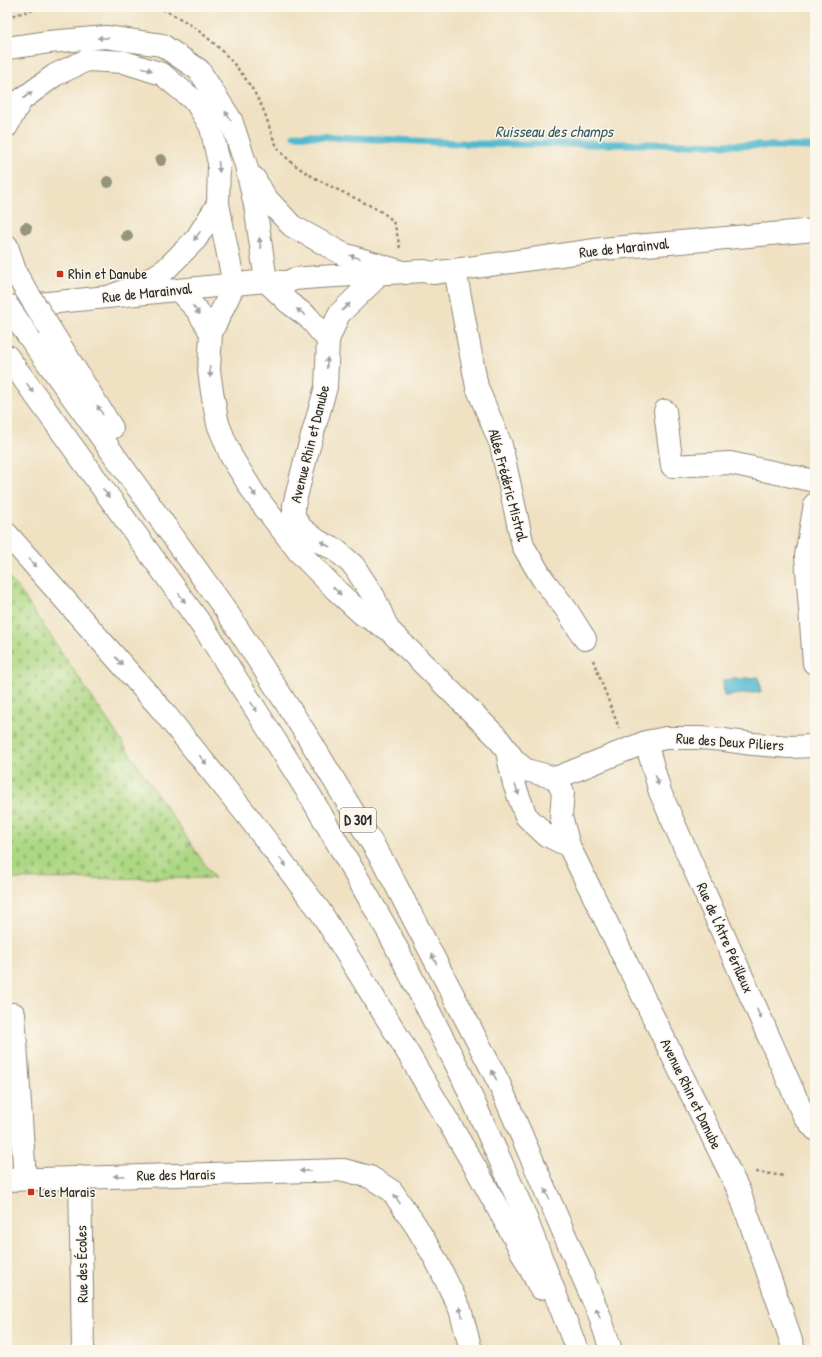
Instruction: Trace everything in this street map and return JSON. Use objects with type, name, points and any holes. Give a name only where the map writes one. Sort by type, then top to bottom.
[{"type":"main road","points":[[7,48],[48,42],[106,37],[162,45],[199,70],[230,120],[246,165],[255,205],[266,281],[289,303],[308,317],[328,340]]},
{"type":"main road","points":[[7,126],[21,100],[55,75],[87,60],[124,62],[162,74],[196,102],[211,127],[220,174],[218,204],[234,285]]},
{"type":"main road","points":[[246,165],[266,198],[292,226],[343,254],[406,273]]},
{"type":"main road","points":[[108,297],[142,284],[165,270],[196,239],[218,204]]},
{"type":"main road","name":"Rue de Marainval","points":[[288,282],[294,279],[318,277],[424,271],[433,273],[602,249],[815,230]]},
{"type":"main road","points":[[7,246],[16,274],[224,609]]},
{"type":"main road","name":"Allée Frédéric Mistral","points":[[455,270],[477,387],[501,445],[523,546],[542,578],[585,639]]},
{"type":"main road","name":"Rue de Marainval","points":[[7,306],[266,281],[288,282],[295,285],[424,278],[433,273]]},
{"type":"main road","name":"Avenue Rhin et Danube","points":[[373,281],[339,314],[328,340],[326,387],[294,505],[294,516],[301,528],[318,541],[336,550],[354,566],[374,597],[388,629]]},
{"type":"main road","name":"Avenue Rhin et Danube","points":[[234,285],[211,333],[210,370],[212,392],[218,424],[231,456],[255,495],[299,552],[336,590],[362,614],[388,629],[497,737],[515,761],[526,770],[556,778],[563,792],[561,816],[569,846],[739,1191],[794,1350]]},
{"type":"main road","points":[[178,290],[197,310],[211,333]]},
{"type":"main road","name":"D 301","points":[[7,306],[224,609],[308,737],[387,868],[498,1082],[599,1314],[611,1350]]},
{"type":"main road","name":"D 301","points":[[7,356],[208,634],[311,797],[382,920],[460,1072],[522,1208],[577,1350]]},
{"type":"main road","points":[[665,411],[672,466],[730,463],[815,481]]},
{"type":"main road","points":[[814,664],[806,556],[815,504]]},
{"type":"main road","points":[[7,534],[162,710],[246,814],[320,911],[399,1038],[475,1167],[517,1243],[569,1350]]},
{"type":"main road","name":"Rue des Deux Piliers","points":[[556,778],[636,746],[666,738],[700,738],[789,747],[815,746]]},
{"type":"main road","name":"Rue de l'Atre Périlleux","points":[[636,746],[660,792],[804,1116],[815,1129]]},
{"type":"main road","name":"Avenue Rhin et Danube","points":[[508,752],[514,784],[526,816],[546,835],[569,846]]},
{"type":"main road","points":[[7,1014],[14,1014],[16,1180]]},
{"type":"main road","name":"Rue des Marais","points":[[16,1180],[344,1170],[370,1177],[392,1192],[416,1226],[436,1260],[460,1309],[470,1350]]},
{"type":"main road","name":"Rue des Écoles","points":[[80,1177],[83,1350]]},
{"type":"path","points":[[7,17],[44,7]]},
{"type":"path","points":[[157,7],[183,20],[212,42],[228,58],[248,82],[269,121],[273,138],[280,151],[308,174],[377,209],[392,221],[406,273]]},
{"type":"path","points":[[585,639],[636,746]]},
{"type":"green space","points":[[7,576],[20,591],[214,878],[7,879]]},
{"type":"water","points":[[759,677],[761,692],[724,696],[723,680]]},
{"type":"waterway","name":"Ruisseau des champs","points":[[294,135],[478,144],[686,144],[815,147]]},
{"type":"place","name":"Rhin et Danube","points":[[60,274]]},
{"type":"place","name":"Les Marais","points":[[31,1192]]}]
